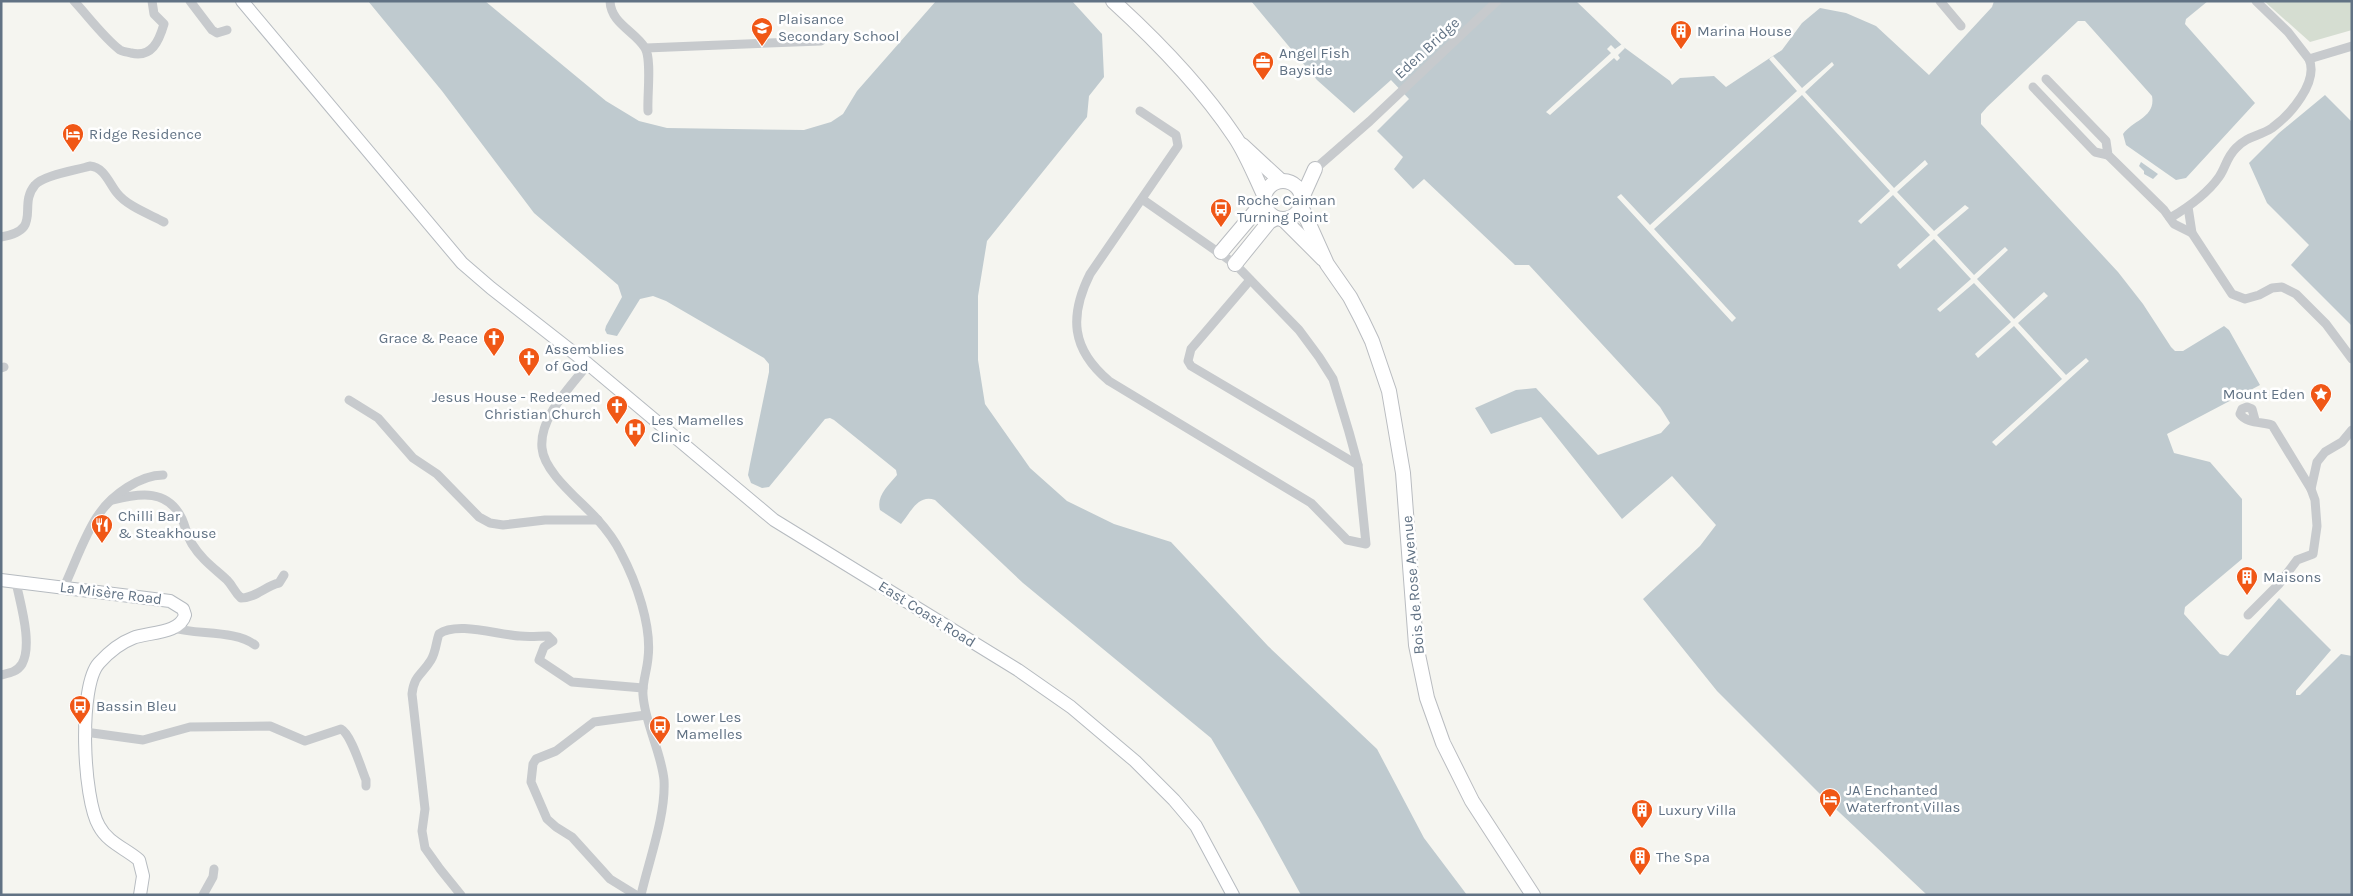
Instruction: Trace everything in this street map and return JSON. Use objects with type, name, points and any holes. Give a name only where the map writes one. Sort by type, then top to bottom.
[{"type":"main road","name":"East Coast Road","points":[[242,1],[462,263],[588,364],[774,520],[1018,670],[1085,718],[1135,761],[1190,819],[1233,895]]},
{"type":"main road","points":[[1113,1],[1152,36],[1203,93],[1236,139],[1264,198],[1267,211],[1279,218]]},
{"type":"main road","points":[[1236,139],[1284,181],[1299,189],[1302,202]]},
{"type":"main road","points":[[1221,252],[1264,198],[1270,185],[1315,169]]},
{"type":"main road","points":[[1235,264],[1269,222],[1294,215],[1302,202],[1315,169]]},
{"type":"main road","name":"Bois de Rose Avenue","points":[[1302,202],[1328,264],[1350,296],[1362,320],[1389,391],[1403,473],[1416,645],[1427,698],[1442,743],[1472,801],[1533,895]]},
{"type":"main road","name":"Bois de Rose Avenue","points":[[1279,218],[1328,264]]},
{"type":"main road","name":"La Misère Road","points":[[1,580],[170,601],[183,609],[185,615],[182,623],[173,628],[132,638],[119,645],[98,663],[88,681],[85,732],[86,771],[93,815],[99,827],[112,843],[139,860],[143,876],[140,895]]},
{"type":"street","points":[[74,1],[121,51],[136,54],[147,53],[157,45],[161,35],[164,24],[154,14],[152,1]]},
{"type":"street","points":[[190,1],[212,30],[216,33],[228,30]]},
{"type":"street","points":[[610,1],[610,6],[621,24],[646,48],[648,60],[648,111]]},
{"type":"street","name":"Eden Bridge","points":[[1315,169],[1497,1]]},
{"type":"street","points":[[1940,1],[1961,26]]},
{"type":"street","points":[[2170,218],[2188,207],[2219,177],[2228,156],[2246,138],[2268,130],[2287,114],[2311,80],[2312,69],[2309,59],[2288,32],[2256,1]]},
{"type":"street","points":[[646,48],[821,41]]},
{"type":"street","points":[[2309,59],[2352,46]]},
{"type":"street","points":[[2046,79],[2106,142],[2108,155]]},
{"type":"street","points":[[2033,87],[2095,152],[2108,155],[2147,192],[2174,224],[2192,233]]},
{"type":"street","points":[[1140,111],[1176,135],[1178,140],[1176,151],[1142,199],[1090,274],[1079,296],[1076,316],[1084,354],[1097,371],[1109,381],[1311,504],[1347,540],[1366,544],[1358,465],[1333,379],[1299,330],[1235,264],[1221,252],[1142,199]]},
{"type":"street","points":[[1,237],[16,235],[23,230],[27,222],[31,192],[40,180],[90,166],[96,166],[101,170],[118,194],[124,199],[164,222]]},
{"type":"street","points":[[2188,207],[2192,233],[2232,294],[2245,298],[2258,296],[2272,288],[2282,287],[2296,294],[2326,324],[2352,359]]},
{"type":"street","points":[[1250,280],[1191,349],[1188,361],[1191,366],[1358,465]]},
{"type":"street","points":[[588,364],[546,422],[542,434],[542,448],[544,458],[552,472],[598,520],[621,553],[641,602],[648,639],[648,657],[642,688],[646,715],[661,766],[664,793],[661,814],[641,895]]},
{"type":"street","points":[[349,400],[378,418],[413,458],[437,474],[479,517],[490,523],[504,525],[545,520],[598,520]]},
{"type":"street","points":[[2248,615],[2279,584],[2297,560],[2313,554],[2316,526],[2315,500],[2311,489],[2272,425],[2255,420]]},
{"type":"street","points":[[2311,489],[2317,462],[2325,452],[2342,442],[2352,430]]},
{"type":"street","points":[[64,587],[99,513],[112,500],[138,482],[150,477],[163,475]]},
{"type":"street","points":[[112,500],[134,495],[152,494],[168,500],[179,513],[190,541],[206,563],[225,578],[232,590],[241,598],[254,596],[270,585],[279,582],[284,575]]},
{"type":"street","points":[[1,675],[15,671],[22,664],[25,651],[26,636],[16,582]]},
{"type":"street","points":[[173,628],[189,632],[231,636],[248,640],[255,645]]},
{"type":"street","points":[[461,895],[425,848],[422,831],[425,810],[412,694],[413,682],[435,652],[439,634],[445,629],[456,628],[522,636],[548,636],[553,641],[544,647],[539,660],[572,682],[642,688]]},
{"type":"street","points":[[636,895],[610,879],[572,837],[556,828],[547,819],[531,782],[533,764],[536,758],[556,751],[594,722],[646,715]]},
{"type":"street","points":[[85,732],[143,740],[190,728],[270,726],[305,741],[341,729],[345,731],[350,740],[366,780],[366,786]]},
{"type":"street","points":[[203,895],[213,877],[214,869]]},
{"type":"shaded area","points":[[368,1],[485,1],[606,101],[639,121],[667,128],[804,130],[831,122],[843,114],[857,91],[936,1],[1072,1],[1102,34],[1104,77],[1089,96],[1087,117],[987,241],[978,296],[978,360],[985,404],[1030,468],[1067,501],[1114,524],[1171,542],[1268,646],[1377,749],[1424,838],[1467,895],[1301,895],[1261,822],[1211,738],[1023,583],[935,500],[929,499],[919,502],[901,524],[880,510],[881,496],[897,475],[896,470],[834,420],[830,418],[825,419],[769,487],[762,488],[751,483],[748,475],[769,364],[764,358],[666,301],[653,296],[640,299],[617,336],[607,334],[606,326],[622,297],[618,285],[534,213],[442,91]]},
{"type":"shaded area","points":[[1251,1],[1576,1],[1625,48],[1670,81],[1672,85],[1680,78],[1714,76],[1726,87],[1782,50],[1802,23],[1820,8],[1846,13],[1876,26],[1929,75],[1992,7],[1994,1],[2208,1],[2186,19],[2185,24],[2255,103],[2186,178],[2176,180],[2126,145],[2123,134],[2151,109],[2152,96],[2085,21],[2078,21],[1987,107],[1981,114],[1981,124],[2118,272],[2143,304],[2175,351],[2183,351],[2224,326],[2229,330],[2260,385],[2167,434],[2174,453],[2210,462],[2242,499],[2242,559],[2185,607],[2184,614],[2220,654],[2228,656],[2279,598],[2331,650],[2296,691],[2296,695],[2300,695],[2341,654],[2352,656],[2352,895],[1927,895],[1822,796],[1717,691],[1643,599],[1700,546],[1716,525],[1672,476],[1622,519],[1541,417],[1491,434],[1475,408],[1516,390],[1536,388],[1598,455],[1661,433],[1670,423],[1660,407],[1529,265],[1515,265],[1424,179],[1413,189],[1394,169],[1403,157],[1377,131],[1409,99],[1391,80],[1354,113],[1317,80]]},
{"type":"shaded area","points":[[2264,1],[2352,1],[2352,30],[2310,42]]},
{"type":"shaded area","points":[[2325,95],[2352,122],[2352,326],[2291,265],[2309,245],[2267,203],[2249,163],[2279,133]]},
{"type":"shaded area","points":[[2141,162],[2158,174],[2153,179],[2144,174],[2144,171],[2139,166]]},
{"type":"pier","points":[[1622,44],[1625,48],[1618,55],[1620,58],[1617,61],[1614,58],[1550,115],[1546,112],[1611,53],[1607,49],[1611,45],[1615,49]]},
{"type":"pier","points":[[1773,56],[1802,88],[1832,62],[1834,65],[1805,92],[1894,188],[1925,160],[1928,164],[1897,192],[1934,231],[1965,205],[1969,208],[1937,235],[1974,275],[2005,247],[2008,250],[1977,279],[2014,319],[2044,292],[2048,296],[2018,323],[2066,375],[2086,358],[2089,361],[1996,446],[1992,442],[2062,379],[2014,326],[1978,358],[1975,354],[2011,322],[1974,283],[1940,312],[1937,309],[1971,279],[1934,239],[1900,269],[1897,265],[1930,235],[1893,195],[1861,224],[1858,221],[1890,191],[1802,95],[1654,229],[1736,318],[1732,322],[1617,197],[1621,194],[1650,225],[1797,91],[1769,59]]},
{"type":"place","name":"Plaisance Secondary School","points":[[762,47]]},
{"type":"place","name":"Marina House","points":[[1681,50]]},
{"type":"place","name":"Angel Fish Bayside","points":[[1263,81]]},
{"type":"place","name":"Ridge Residence","points":[[73,153]]},
{"type":"place","name":"Roche Caiman Turning Point","points":[[1221,228]]},
{"type":"place","name":"Grace & Peace","points":[[494,357]]},
{"type":"place","name":"Assemblies of God","points":[[529,377]]},
{"type":"place","name":"Mount Eden","points":[[2321,413]]},
{"type":"place","name":"Jesus House - Redeemed Christian Church","points":[[617,425]]},
{"type":"place","name":"Les Mamelles Clinic","points":[[635,448]]},
{"type":"place","name":"Chilli Bar & Steakhouse","points":[[102,544]]},
{"type":"place","name":"Maisons","points":[[2247,596]]},
{"type":"place","name":"Bassin Bleu","points":[[80,725]]},
{"type":"place","name":"Lower Les Mamelles","points":[[660,745]]},
{"type":"place","name":"JA Enchanted Waterfront Villas","points":[[1830,818]]},
{"type":"place","name":"Luxury Villa","points":[[1642,829]]},
{"type":"place","name":"The Spa","points":[[1640,876]]}]
